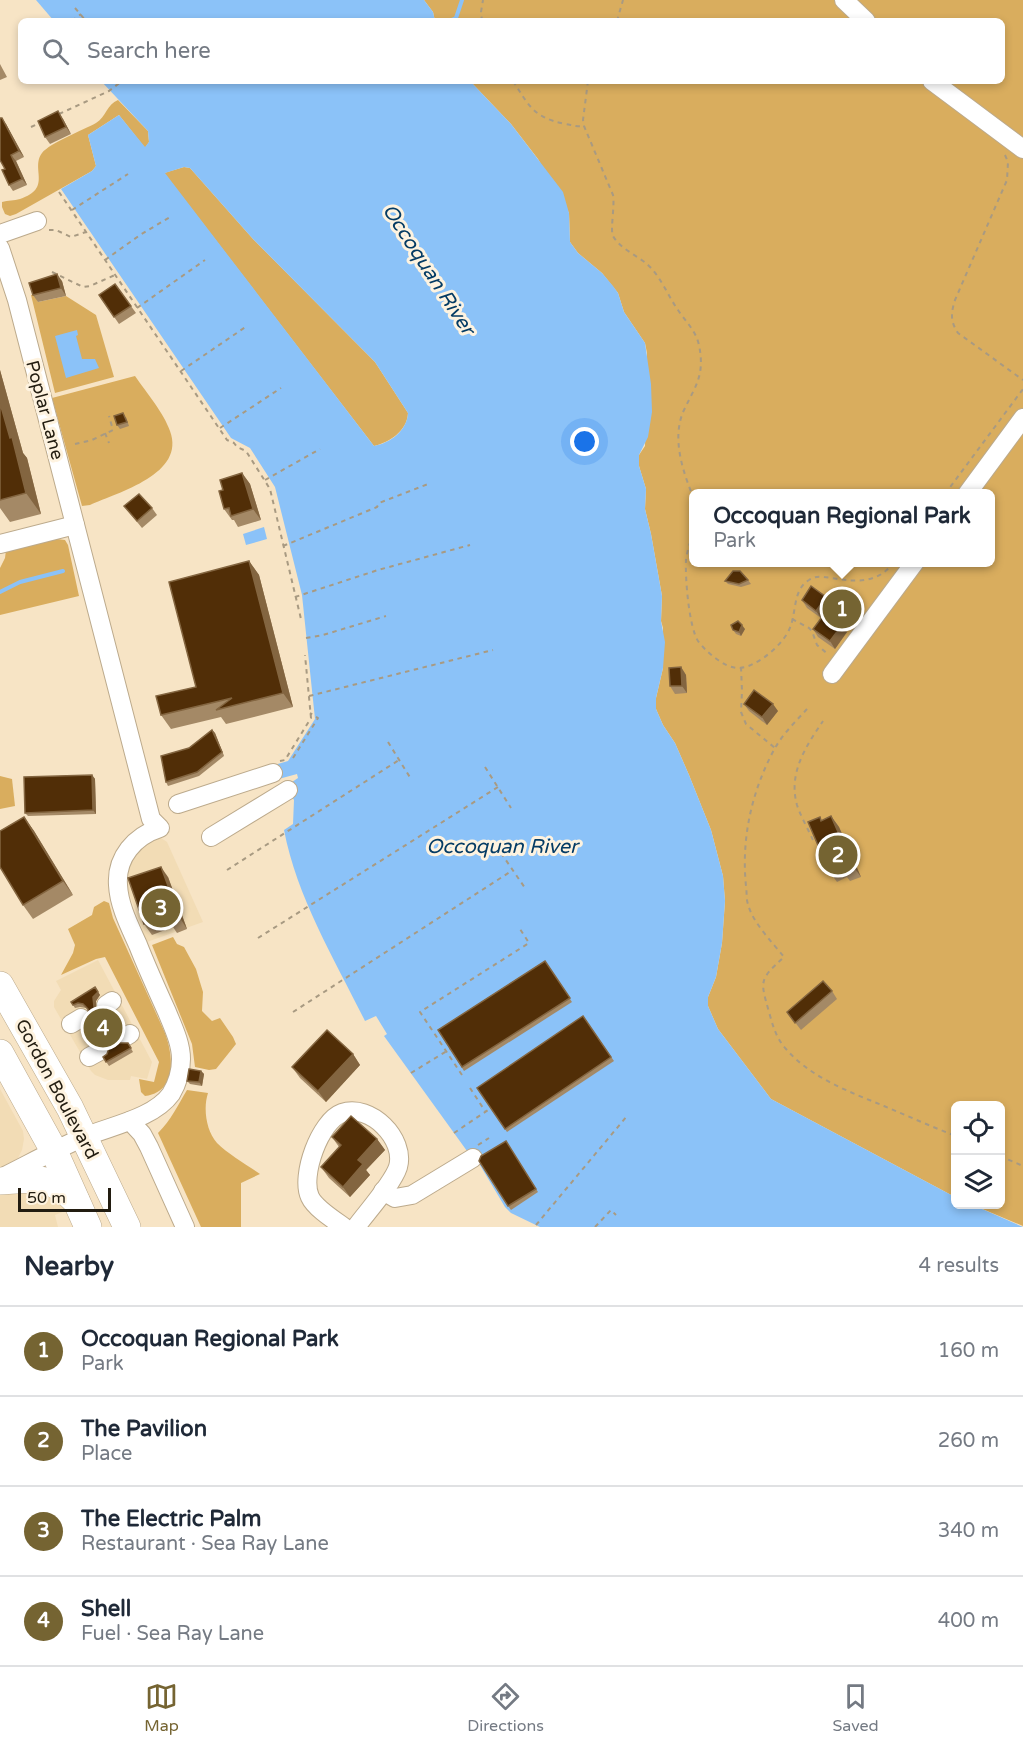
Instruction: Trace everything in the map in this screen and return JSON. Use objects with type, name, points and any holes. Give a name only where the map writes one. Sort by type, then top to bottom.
[{"type":"highway","name":"Gordon Boulevard","points":[[0,985],[84,1137],[127,1227]]},
{"type":"highway","name":"Gordon Boulevard","points":[[0,1053],[54,1151],[83,1215]]},
{"type":"highway","points":[[54,1151],[79,1164],[109,1227]]},
{"type":"highway","points":[[0,1180],[45,1181],[64,1190],[83,1215]]},
{"type":"street","points":[[844,0],[863,18]]},
{"type":"street","points":[[936,84],[1023,149]]},
{"type":"street","points":[[0,234],[42,226]]},
{"type":"street","name":"Poplar Lane","points":[[0,248],[17,300],[151,819],[160,828],[132,844],[120,865],[118,885],[129,926],[176,1033],[181,1059],[180,1075],[169,1096],[154,1108],[130,1121]]},
{"type":"street","points":[[971,489],[1023,418]]},
{"type":"street","points":[[0,544],[75,525]]},
{"type":"street","points":[[836,669],[911,567]]},
{"type":"street","points":[[178,804],[274,768]]},
{"type":"street","points":[[211,837],[288,790]]},
{"type":"street","points":[[344,1227],[311,1201],[308,1194],[308,1174],[317,1142],[330,1123],[345,1112],[361,1112],[383,1126],[396,1142],[400,1153],[396,1174],[356,1227]]},
{"type":"street","points":[[0,1180],[84,1137],[130,1121],[142,1134],[149,1147],[185,1227]]},
{"type":"street","points":[[383,1191],[395,1198],[412,1195],[473,1158]]},
{"type":"path","points":[[482,18],[483,0]]},
{"type":"path","points":[[618,18],[623,0]]},
{"type":"path","points":[[75,8],[84,18]]},
{"type":"path","points":[[76,18],[81,14]]},
{"type":"path","points":[[58,115],[110,91],[118,84]]},
{"type":"path","points":[[515,84],[527,103],[543,117],[554,122],[584,126]]},
{"type":"path","points":[[588,84],[584,126],[613,195],[611,231],[613,236],[654,271],[680,313],[693,329],[697,339],[700,354],[700,377],[684,410],[679,435],[682,465],[690,489]]},
{"type":"path","points":[[31,127],[40,123]]},
{"type":"path","points":[[1002,151],[1008,162],[1007,180],[955,300],[951,321],[958,333],[1023,380]]},
{"type":"path","points":[[71,211],[128,174]]},
{"type":"path","points":[[59,192],[227,440],[246,451],[270,489],[301,619]]},
{"type":"path","points":[[105,260],[170,217]]},
{"type":"path","points":[[42,226],[71,237],[86,232]]},
{"type":"path","points":[[137,308],[205,260]]},
{"type":"path","points":[[52,272],[83,286],[90,286],[115,275]]},
{"type":"path","points":[[181,371],[247,327]]},
{"type":"path","points":[[219,428],[281,388]]},
{"type":"path","points":[[949,489],[1023,389]]},
{"type":"path","points":[[109,416],[113,430]]},
{"type":"path","points":[[75,444],[92,440],[119,427]]},
{"type":"path","points":[[105,433],[110,443]]},
{"type":"path","points":[[264,481],[320,449]]},
{"type":"path","points":[[283,546],[428,484]]},
{"type":"path","points":[[296,597],[378,570],[470,545]]},
{"type":"path","points":[[689,548],[686,560],[687,585],[693,629],[698,640],[714,656],[730,667],[741,668],[752,664],[781,640],[789,629],[799,591],[807,580],[814,577],[854,581],[872,579],[885,573],[890,567]]},
{"type":"path","points":[[306,638],[386,616]]},
{"type":"path","points":[[792,619],[812,631],[817,645],[836,669]]},
{"type":"path","points":[[309,696],[493,650]]},
{"type":"path","points":[[274,768],[285,760],[311,718],[305,655]]},
{"type":"path","points":[[741,668],[741,712],[746,724],[775,748]]},
{"type":"path","points":[[807,709],[775,748],[757,788],[745,847],[748,905],[784,957],[767,973],[763,981],[764,994],[774,1031],[785,1048],[797,1060],[827,1081],[951,1134]]},
{"type":"path","points":[[293,758],[318,718],[310,713]]},
{"type":"path","points":[[813,840],[797,803],[795,779],[803,752],[823,721]]},
{"type":"path","points":[[388,742],[411,778]]},
{"type":"path","points":[[227,870],[399,760]]},
{"type":"path","points":[[485,767],[511,808]]},
{"type":"path","points":[[258,938],[318,898],[498,788]]},
{"type":"path","points":[[501,853],[525,888]]},
{"type":"path","points":[[293,1012],[513,870]]},
{"type":"path","points":[[462,1076],[420,1012],[530,943],[520,929]]},
{"type":"path","points":[[411,1073],[450,1049]]},
{"type":"path","points":[[470,1088],[486,1112]]},
{"type":"path","points":[[454,1133],[491,1108]]},
{"type":"path","points":[[536,1225],[627,1116]]},
{"type":"path","points":[[1005,1158],[1023,1166]]},
{"type":"path","points":[[595,1227],[611,1210],[616,1215]]},
{"type":"shaded area","points":[[424,0],[1023,0],[1023,1226],[983,1209],[1005,1209],[1005,1101],[951,1101],[951,1195],[771,1099],[718,1029],[708,1006],[708,997],[716,977],[722,943],[725,901],[723,876],[711,830],[689,775],[656,709],[656,698],[663,668],[662,596],[645,509],[646,489],[639,466],[639,455],[645,446],[647,353],[645,343],[624,312],[618,293],[602,273],[578,253],[570,242],[569,213],[538,159],[511,124],[473,84],[1005,84],[1005,18],[434,18],[433,12]]},
{"type":"shaded area","points":[[118,100],[148,131],[149,142],[145,148],[119,115],[88,135],[96,166],[92,171],[16,214],[10,216],[5,214],[2,202],[20,199],[30,195],[36,189],[39,178],[39,159],[42,153],[59,141],[96,123],[111,104]]},
{"type":"shaded area","points":[[184,167],[190,168],[253,239],[375,362],[408,413],[405,425],[397,435],[374,446],[164,173]]},
{"type":"shaded area","points":[[36,294],[38,302],[66,296],[96,315],[114,377],[55,393],[31,295]]},
{"type":"shaded area","points":[[135,376],[159,410],[170,431],[172,446],[168,459],[147,479],[117,494],[82,506],[52,398]]},
{"type":"shaded area","points":[[57,539],[65,540],[68,545],[79,596],[0,615],[0,568],[6,550]]},
{"type":"shaded area","points":[[0,776],[12,779],[15,806],[0,809]]},
{"type":"shaded area","points":[[152,838],[161,838],[167,842],[203,922],[147,942],[126,885],[126,866],[133,850]]},
{"type":"shaded area","points":[[104,901],[109,903],[113,918],[165,1033],[170,1052],[168,1080],[156,1093],[145,1096],[141,1092],[139,1079],[154,1082],[159,1062],[105,957],[61,975],[75,945],[68,929],[92,915],[94,907]]},
{"type":"shaded area","points":[[173,937],[177,944],[184,947],[196,969],[203,992],[202,1011],[212,1021],[220,1018],[236,1044],[216,1069],[195,1067],[192,1044],[152,945]]},
{"type":"shaded area","points":[[98,960],[152,1062],[147,1079],[131,1076],[130,1080],[108,1080],[95,1075],[54,1007],[54,1001],[61,990],[56,981]]},
{"type":"shaded area","points":[[0,1089],[23,1131],[24,1139],[18,1158],[0,1170]]},
{"type":"shaded area","points":[[187,1090],[208,1093],[206,1119],[213,1138],[227,1151],[260,1174],[241,1183],[241,1227],[201,1227],[158,1133],[171,1118]]},
{"type":"shaded area","points":[[29,1184],[70,1209],[55,1215],[58,1227],[0,1227],[0,1194]]},
{"type":"water","points":[[36,0],[424,0],[433,12],[434,18],[51,18]]},
{"type":"water","name":"Occoquan River","points":[[104,84],[473,84],[511,124],[563,192],[569,213],[570,242],[578,253],[602,273],[613,286],[618,293],[624,312],[645,343],[651,384],[652,412],[648,437],[639,455],[639,466],[646,489],[645,509],[662,596],[661,621],[665,642],[656,709],[689,775],[711,830],[723,876],[725,901],[722,943],[716,977],[708,997],[708,1006],[718,1029],[771,1099],[951,1195],[951,1209],[982,1209],[1023,1227],[540,1227],[511,1213],[505,1207],[471,1150],[467,1151],[384,1036],[387,1034],[376,1016],[365,1021],[307,904],[290,855],[284,830],[293,824],[294,800],[286,786],[298,778],[297,774],[275,780],[271,766],[288,761],[315,719],[302,595],[275,487],[250,448],[231,438],[61,189],[92,171],[96,166],[88,135],[119,115],[145,147],[149,142],[148,131]],"holes":[[[184,167],[190,168],[253,239],[375,362],[408,413],[405,425],[397,435],[374,446],[165,173]]]},
{"type":"water","points":[[77,330],[78,335],[76,336],[82,359],[95,359],[99,368],[66,378],[55,336]]},
{"type":"water","points":[[264,527],[267,539],[246,545],[243,534]]},
{"type":"building","points":[[58,111],[66,127],[45,137],[38,121]]},
{"type":"building","points":[[0,118],[19,151],[11,155],[22,179],[9,185],[0,160]]},
{"type":"building","points":[[57,274],[61,288],[33,295],[29,283]]},
{"type":"building","points":[[115,284],[131,306],[114,317],[99,295]]},
{"type":"building","points":[[0,403],[10,438],[12,437],[26,493],[0,500]]},
{"type":"building","points":[[123,413],[127,422],[117,425],[114,416]]},
{"type":"building","points":[[242,473],[253,509],[231,516],[229,508],[224,509],[219,491],[223,490],[220,480]]},
{"type":"building","points":[[139,494],[152,508],[137,521],[124,506]]},
{"type":"building","points":[[249,561],[283,693],[216,710],[232,698],[161,715],[156,696],[196,687],[169,582]]},
{"type":"building","points":[[733,571],[740,571],[748,580],[739,584],[725,581]]},
{"type":"building","points":[[811,586],[826,597],[816,611],[802,600]]},
{"type":"building","points":[[825,613],[842,625],[830,641],[813,629]]},
{"type":"building","points":[[738,621],[742,625],[739,632],[733,630],[731,625]]},
{"type":"building","points":[[681,667],[682,686],[670,686],[669,668]]},
{"type":"building","points":[[754,690],[773,704],[762,717],[744,704]]},
{"type":"building","points":[[212,730],[222,752],[197,772],[166,782],[161,756],[189,748]]},
{"type":"building","points":[[92,775],[93,810],[25,813],[24,777]]},
{"type":"building","points":[[831,816],[853,866],[843,870],[841,866],[829,871],[808,822],[820,817],[821,821]]},
{"type":"building","points":[[24,817],[63,881],[23,905],[0,867],[0,831]]},
{"type":"building","points":[[161,867],[180,918],[169,922],[167,916],[144,924],[128,878]]},
{"type":"building","points":[[545,961],[570,998],[462,1067],[438,1030]]},
{"type":"building","points":[[823,981],[832,991],[795,1023],[787,1012]]},
{"type":"building","points":[[95,987],[98,992],[93,997],[94,1007],[99,1012],[109,1011],[116,1024],[112,1028],[113,1039],[118,1043],[128,1043],[131,1048],[106,1062],[103,1057],[109,1048],[107,1042],[98,1036],[92,1038],[84,1024],[89,1019],[88,1009],[83,1004],[73,1005],[71,1002]]},
{"type":"building","points":[[583,1016],[611,1057],[505,1129],[477,1088]]},
{"type":"building","points":[[327,1030],[353,1054],[318,1091],[292,1067]]},
{"type":"building","points":[[189,1069],[201,1071],[199,1082],[187,1081]]},
{"type":"building","points":[[351,1116],[377,1139],[358,1160],[363,1164],[343,1187],[321,1167],[341,1145],[332,1137]]},
{"type":"building","points":[[506,1141],[536,1189],[508,1206],[479,1161],[481,1156]]},
{"type":"waterway","points":[[456,18],[462,0]]},
{"type":"waterway","points":[[0,592],[20,582],[63,571]]},
{"type":"place","name":"Occoquan Regional Park","points":[[842,609]]},
{"type":"place","name":"The Pavilion","points":[[838,855]]},
{"type":"place","name":"The Electric Palm","points":[[161,908]]},
{"type":"place","name":"Shell","points":[[103,1028]]}]
